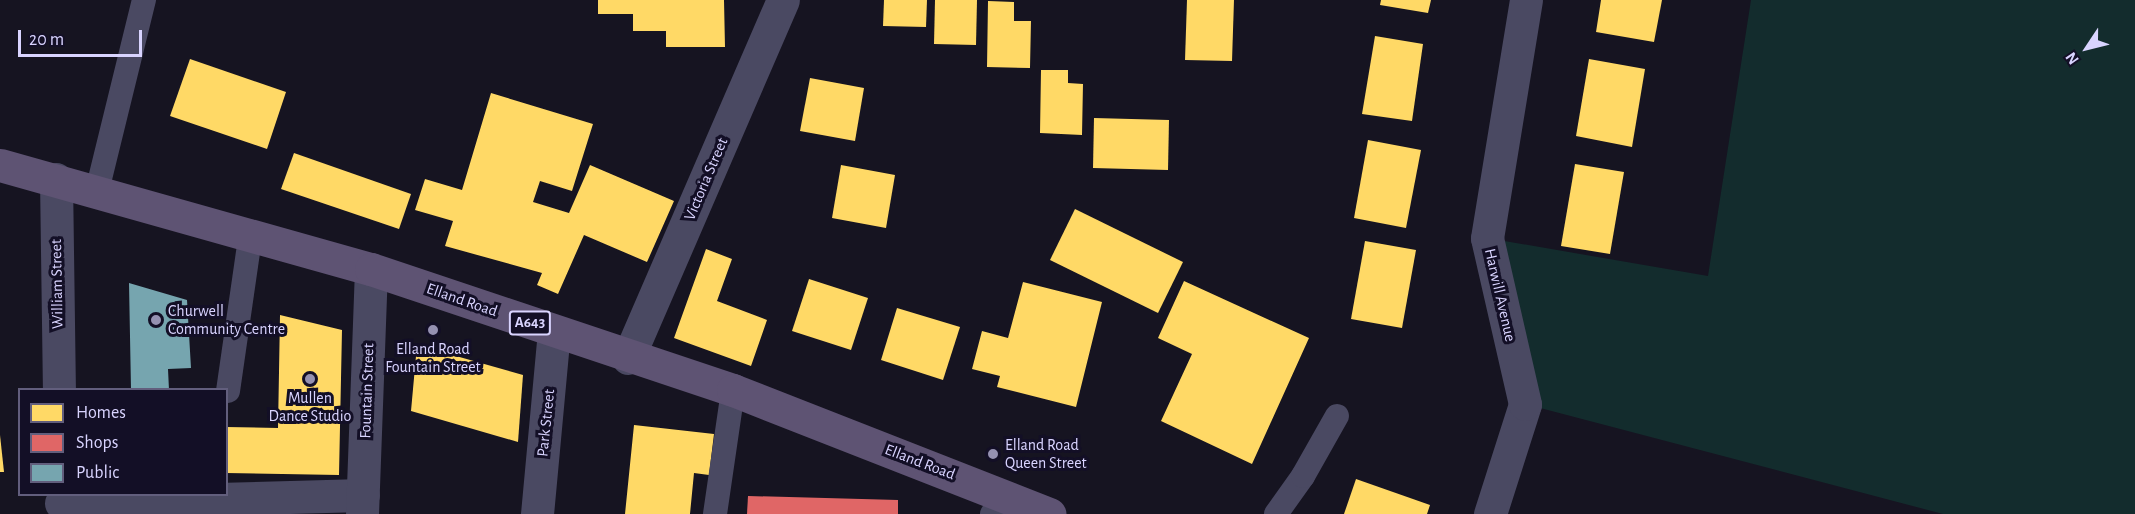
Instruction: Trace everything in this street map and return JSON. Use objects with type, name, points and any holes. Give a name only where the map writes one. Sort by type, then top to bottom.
[{"type":"main road","name":"Elland Road","points":[[0,165],[251,232],[371,269],[628,358],[733,390],[998,504],[1050,514]]},
{"type":"street","name":"Victoria Street","points":[[628,358],[783,0]]},
{"type":"street","name":"Harwill Avenue","points":[[1490,514],[1525,404],[1487,238],[1526,0]]},
{"type":"street","name":"William Street","points":[[56,179],[59,388]]},
{"type":"street","name":"Fountain Street","points":[[362,505],[371,269]]},
{"type":"street","name":"Park Street","points":[[537,514],[554,332]]},
{"type":"street","points":[[61,504],[362,505]]},
{"type":"lane","points":[[97,191],[144,0]]},
{"type":"lane","points":[[228,391],[251,232]]},
{"type":"lane","points":[[715,514],[733,390]]},
{"type":"lane","points":[[1276,514],[1303,476],[1336,416]]},
{"type":"green space","points":[[1751,0],[2135,0],[2135,514],[1943,514],[1525,404],[1487,238],[1708,276]]},
{"type":"building: Homes","points":[[598,0],[724,0],[725,47],[666,47],[666,31],[633,31],[633,14],[598,14]]},
{"type":"building: Homes","points":[[884,0],[927,0],[926,27],[883,26]]},
{"type":"building: Homes","points":[[935,0],[977,0],[976,45],[934,44]]},
{"type":"building: Homes","points":[[1187,0],[1234,0],[1232,61],[1185,60]]},
{"type":"building: Homes","points":[[1381,0],[1431,0],[1428,13],[1380,5]]},
{"type":"building: Homes","points":[[1601,0],[1662,0],[1654,42],[1596,32]]},
{"type":"building: Homes","points":[[988,1],[1014,2],[1014,21],[1031,21],[1030,68],[987,67]]},
{"type":"building: Homes","points":[[1375,36],[1423,44],[1412,121],[1362,114]]},
{"type":"building: Homes","points":[[190,59],[286,92],[267,149],[170,116]]},
{"type":"building: Homes","points":[[1589,59],[1645,69],[1632,147],[1576,136]]},
{"type":"building: Homes","points":[[1041,70],[1068,70],[1068,83],[1083,84],[1082,135],[1040,133]]},
{"type":"building: Homes","points":[[810,78],[864,88],[855,141],[800,131]]},
{"type":"building: Homes","points":[[491,93],[593,124],[572,191],[540,181],[533,202],[569,213],[590,165],[674,201],[647,262],[584,235],[558,294],[537,285],[542,273],[445,246],[453,221],[415,210],[425,179],[462,190]]},
{"type":"building: Homes","points":[[1094,118],[1169,120],[1168,170],[1093,168]]},
{"type":"building: Homes","points":[[1368,140],[1421,150],[1406,228],[1354,218]]},
{"type":"building: Homes","points":[[294,153],[411,194],[399,229],[281,189]]},
{"type":"building: Homes","points":[[1575,164],[1624,172],[1610,254],[1561,246]]},
{"type":"building: Homes","points":[[841,165],[895,175],[886,228],[832,218]]},
{"type":"building: Homes","points":[[1075,209],[1183,262],[1158,313],[1050,260]]},
{"type":"building: Homes","points":[[1365,241],[1416,250],[1402,328],[1351,319]]},
{"type":"building: Homes","points":[[706,249],[732,259],[717,301],[767,320],[751,366],[674,338]]},
{"type":"building: Homes","points":[[809,279],[868,298],[851,350],[792,331]]},
{"type":"building: Homes","points":[[1184,281],[1309,338],[1252,464],[1161,421],[1192,354],[1158,338]]},
{"type":"building: Homes","points":[[1023,282],[1102,302],[1076,407],[997,387],[1000,376],[972,369],[982,331],[1008,338]]},
{"type":"building: Homes","points":[[897,308],[960,327],[943,380],[881,360]]},
{"type":"building: Homes","name":"Mullen Dance Studio","points":[[280,315],[342,330],[339,475],[228,473],[228,427],[278,428]]},
{"type":"building: Homes","points":[[417,345],[523,375],[518,442],[411,411]]},
{"type":"building: Homes","points":[[634,425],[714,434],[709,475],[694,473],[690,514],[625,514]]},
{"type":"building: Homes","points":[[0,435],[4,472],[0,472]]},
{"type":"building: Homes","points":[[1356,479],[1430,505],[1427,514],[1344,514]]},
{"type":"building: Shops","points":[[748,496],[898,500],[898,514],[747,514]]},
{"type":"building: Public","points":[[129,283],[187,300],[191,368],[168,369],[169,388],[131,388]]},
{"type":"place","name":"Churwell Community Centre","points":[[156,320]]},
{"type":"place","name":"Elland Road Fountain Street","points":[[433,330]]},
{"type":"place","name":"Mullen Dance Studio","points":[[310,379]]},
{"type":"place","name":"Elland Road Queen Street","points":[[993,454]]}]
